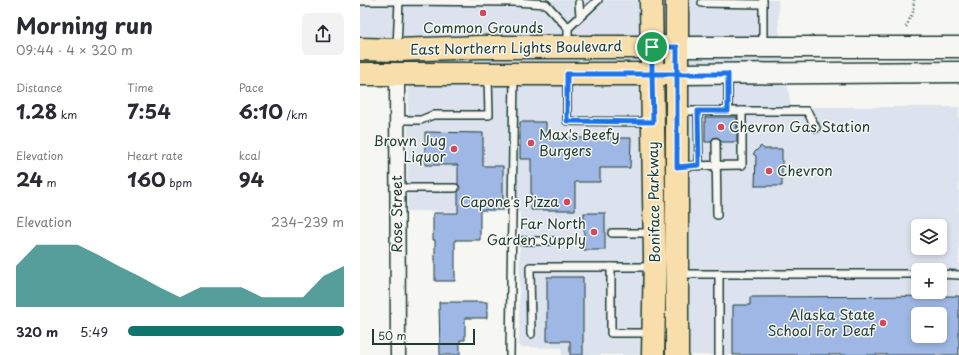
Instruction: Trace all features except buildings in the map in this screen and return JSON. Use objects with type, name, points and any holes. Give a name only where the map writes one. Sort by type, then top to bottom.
[{"type":"main road","name":"Boniface Parkway","points":[[651,0],[654,233],[652,355]]},
{"type":"main road","name":"Boniface Parkway","points":[[677,0],[677,74],[688,111],[677,167],[677,355]]},
{"type":"main road","name":"East Northern Lights Boulevard","points":[[360,49],[397,50],[481,47],[568,37],[652,47],[959,47]]},
{"type":"main road","points":[[360,65],[389,57],[397,50]]},
{"type":"main road","name":"East Northern Lights Boulevard","points":[[360,74],[728,74],[959,72]]},
{"type":"street","name":"Rose Street","points":[[397,74],[398,355]]},
{"type":"lane","points":[[568,37],[580,16],[598,0]]},
{"type":"lane","points":[[360,1],[548,2],[568,37]]},
{"type":"lane","points":[[397,50],[399,1]]},
{"type":"lane","points":[[702,3],[762,1],[763,46]]},
{"type":"lane","points":[[579,3],[580,16]]},
{"type":"lane","points":[[397,120],[421,120],[433,115],[489,114],[488,74]]},
{"type":"lane","points":[[510,355],[514,74]]},
{"type":"lane","points":[[567,74],[567,121],[653,122]]},
{"type":"lane","points":[[728,74],[728,111]]},
{"type":"lane","points":[[699,165],[688,111],[716,114],[728,111],[807,111],[816,128]]},
{"type":"lane","points":[[677,167],[699,165],[742,165],[742,111]]},
{"type":"lane","points":[[716,142],[717,215]]},
{"type":"lane","points":[[397,188],[455,188]]},
{"type":"lane","points":[[612,233],[654,233]]},
{"type":"lane","points":[[512,241],[553,241]]},
{"type":"lane","points":[[531,334],[530,267],[654,267]]},
{"type":"lane","points":[[611,267],[611,333],[653,333]]},
{"type":"lane","points":[[677,274],[911,274]]},
{"type":"lane","points":[[719,274],[719,355]]},
{"type":"lane","points":[[947,274],[959,274]]},
{"type":"path","points":[[906,27],[913,12],[914,0]]},
{"type":"shaded area","points":[[360,0],[778,0],[779,28],[791,107],[959,107],[959,355],[690,355],[690,203],[645,204],[642,355],[562,355],[562,348],[519,347],[520,212],[407,211],[409,38],[360,38]]},
{"type":"place","name":"Common Grounds","points":[[483,13]]},
{"type":"place","name":"Chevron Gas Station","points":[[721,127]]},
{"type":"place","name":"Max's Beefy Burgers","points":[[531,143]]},
{"type":"place","name":"Brown Jug Liquor","points":[[454,149]]},
{"type":"place","name":"Chevron","points":[[769,171]]},
{"type":"place","name":"Capone's Pizza","points":[[567,202]]},
{"type":"place","name":"Far North Garden Supply","points":[[594,232]]},
{"type":"place","name":"Alaska State School For Deaf","points":[[883,323]]},
{"type":"route","points":[[652,47],[652,74],[567,74],[567,121],[653,122],[652,74],[677,74],[677,167],[699,165],[698,111],[728,111],[728,74],[677,74],[677,47],[652,47]]}]
